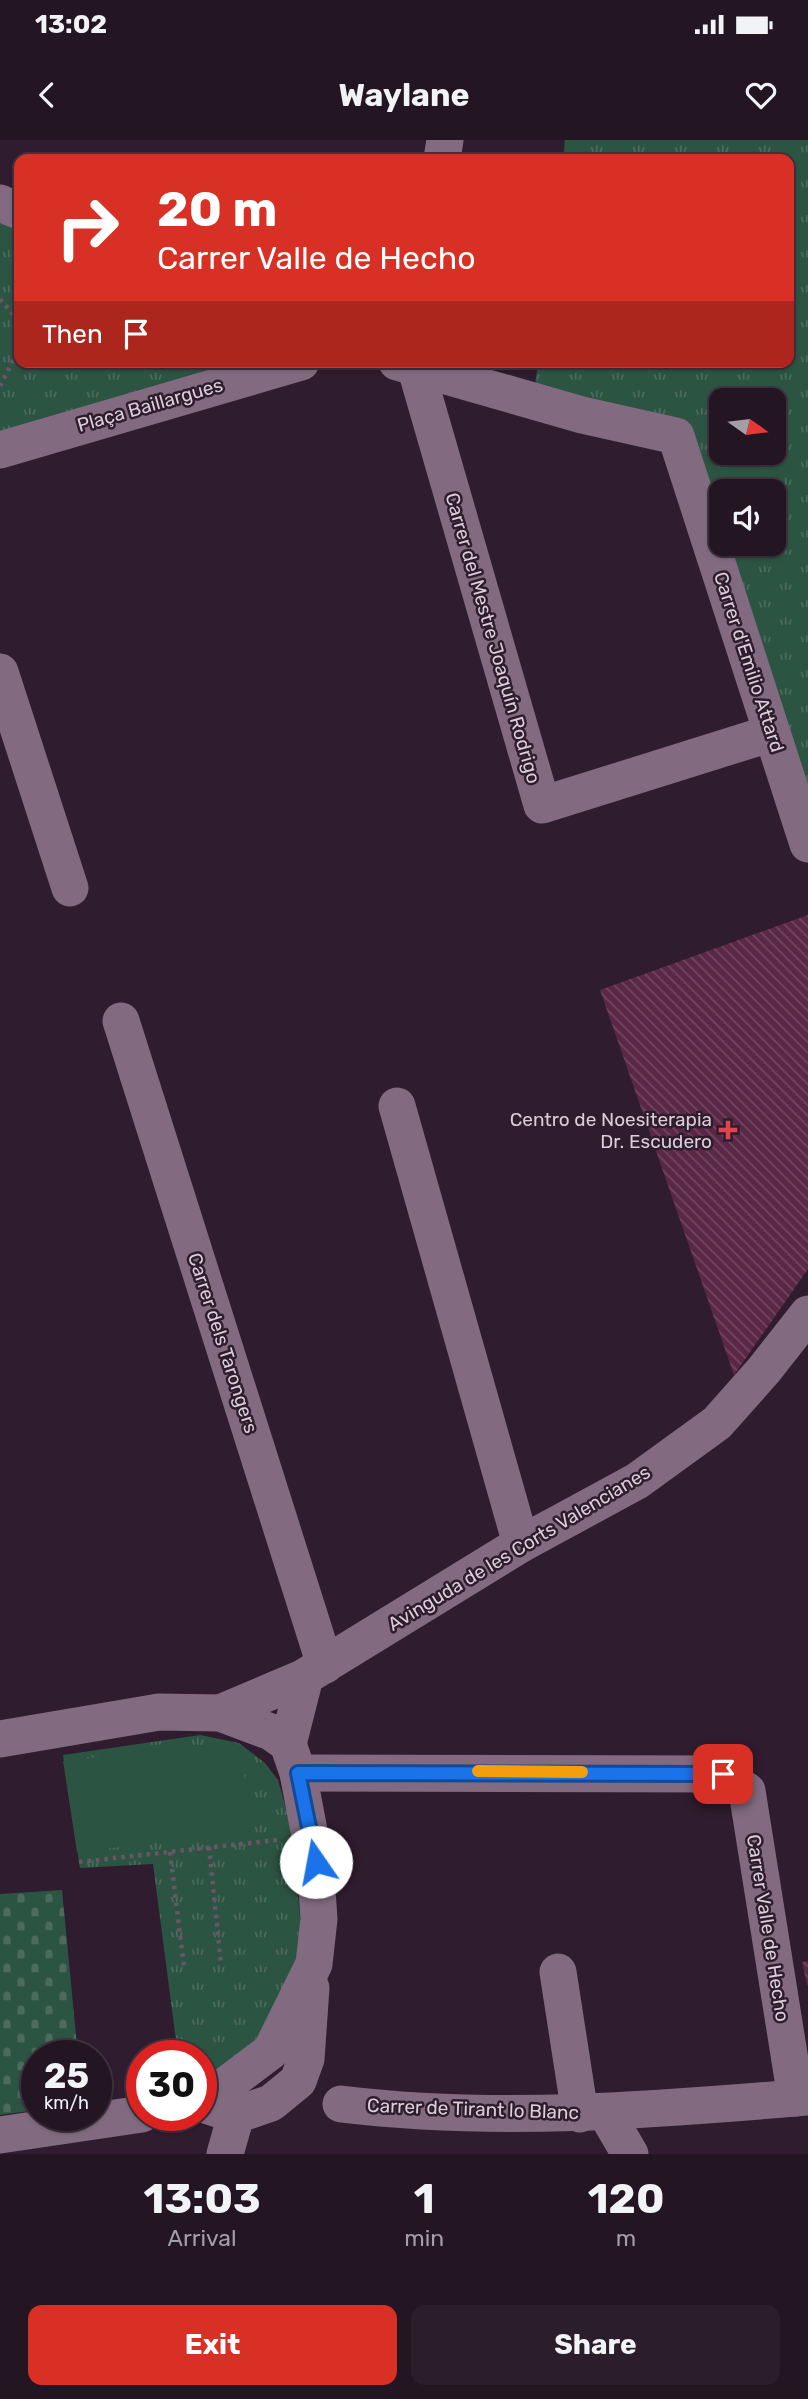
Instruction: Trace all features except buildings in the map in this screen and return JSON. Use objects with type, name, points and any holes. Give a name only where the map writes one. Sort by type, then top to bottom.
[{"type":"street","name":"Plaça Baillargues","points":[[0,450],[280,368]]},
{"type":"street","name":"Carrer del Mestre Joaquín Rodrigo","points":[[409,368],[542,805],[772,733]]},
{"type":"street","name":"Carrer d'Emilio Attard","points":[[422,368],[582,415],[676,436],[808,844]]},
{"type":"street","points":[[0,672],[70,888]]},
{"type":"street","name":"Carrer dels Tarongers","points":[[121,1021],[315,1671]]},
{"type":"street","points":[[397,1106],[521,1544]]},
{"type":"street","name":"Avinguda de les Corts Valencianes","points":[[220,1713],[315,1671],[521,1544],[637,1481],[717,1423],[764,1370],[808,1314]]},
{"type":"street","points":[[217,2109],[236,2115],[271,2103],[298,2081],[306,2059],[319,1919],[316,1862],[293,1758],[315,1671]]},
{"type":"street","points":[[0,1739],[159,1712],[220,1713],[271,1732],[293,1758]]},
{"type":"street","name":"Carrer Valle de Hecho","points":[[293,1758],[723,1774],[747,1791],[802,2098]]},
{"type":"street","points":[[217,2092],[271,2051],[314,1964]]},
{"type":"street","points":[[558,1972],[593,2113],[630,2154]]},
{"type":"street","points":[[306,2059],[341,2104]]},
{"type":"street","name":"Carrer de Tirant lo Blanc","points":[[271,2103],[341,2104],[399,2111],[593,2113],[802,2098]]},
{"type":"street","points":[[225,2154],[236,2115]]},
{"type":"street","points":[[0,2135],[126,2116]]},
{"type":"path","points":[[0,299],[14,315]]},
{"type":"path","points":[[0,386],[14,358]]},
{"type":"path","points":[[79,1862],[291,1838]]},
{"type":"path","points":[[209,1847],[220,1964]]},
{"type":"path","points":[[170,1852],[184,1967]]},
{"type":"green space","points":[[565,140],[808,140],[808,806],[726,556],[786,556],[786,479],[709,479],[709,506],[683,428],[535,385],[537,368],[794,368],[794,154],[564,154]]},
{"type":"green space","points":[[0,217],[14,223],[14,368],[233,368],[0,432]]},
{"type":"green space","points":[[200,1735],[239,1743],[265,1763],[278,1780],[289,1819],[303,1942],[272,2031],[217,2071],[217,2040],[176,2040],[153,1864],[80,1868],[63,1755]]},
{"type":"green space","points":[[239,1743],[253,1832],[77,1852],[63,1761]]},
{"type":"green space","points":[[62,1890],[76,2040],[21,2040],[21,2112],[0,2115],[0,1894]]},
{"type":"slow traffic","points":[[478,1771],[582,1772]]},
{"type":"place","name":"Centro de Noesiterapia Dr. Escudero","points":[[728,1130]]},
{"type":"route","points":[[316,1862],[298,1773],[527,1771],[723,1774]]}]
